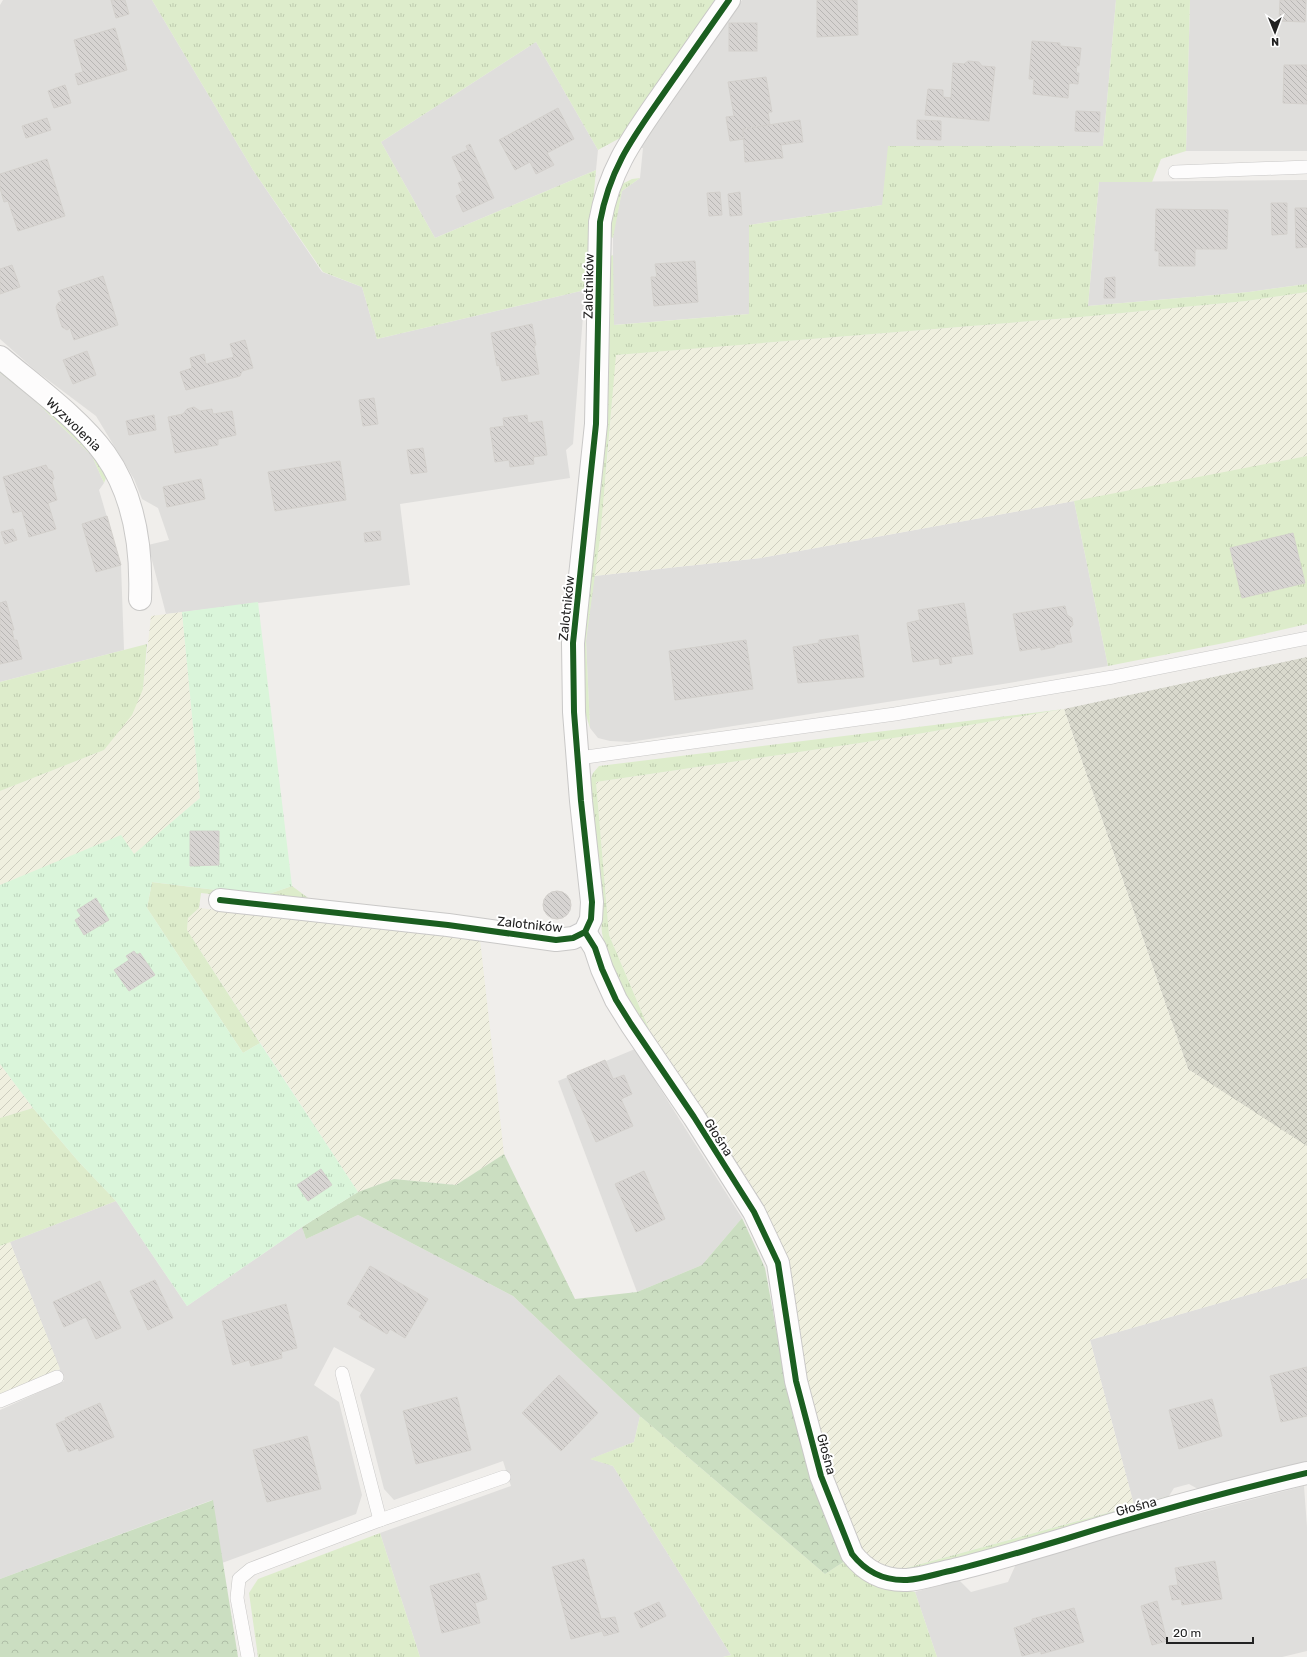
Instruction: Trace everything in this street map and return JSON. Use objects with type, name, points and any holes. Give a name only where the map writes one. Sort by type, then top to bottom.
[{"type":"street","name":"Zalotników","points":[[220,900],[448,925],[556,940],[573,938],[585,932],[591,920],[592,902],[581,801],[579,758],[574,712],[573,643],[596,424],[600,222],[604,199],[612,176],[627,146],[729,0]]},
{"type":"street","name":"Wyzwolenia","points":[[0,358],[82,428],[105,455],[116,473],[133,513],[137,533],[141,575],[140,599]]},
{"type":"street","name":"Głośna","points":[[585,932],[595,948],[602,969],[620,1006],[754,1212],[778,1263],[796,1381],[821,1476],[852,1554],[860,1564],[875,1575],[891,1579],[907,1580],[930,1576],[995,1560],[1129,1520],[1307,1473]]},
{"type":"lane","points":[[1175,172],[1307,167]]},
{"type":"lane","points":[[579,758],[895,714],[1120,676],[1307,638]]},
{"type":"lane","points":[[342,1373],[380,1520]]},
{"type":"lane","points":[[0,1401],[56,1377]]},
{"type":"lane","points":[[248,1657],[237,1598],[239,1579],[251,1569],[380,1520],[504,1477]]},
{"type":"shaded area","points":[[3,0],[152,0],[253,170],[322,272],[362,287],[377,339],[585,290],[573,444],[566,450],[570,478],[400,504],[410,585],[166,614],[148,545],[169,540],[158,508],[142,499],[134,479],[96,416],[36,371],[0,339],[0,5]]},
{"type":"shaded area","points":[[742,0],[1116,0],[1103,146],[1005,147],[882,205],[749,225],[749,314],[613,325],[613,234],[622,191],[640,178],[643,148],[639,148]]},
{"type":"shaded area","points":[[1190,0],[1307,0],[1307,151],[1186,151]]},
{"type":"shaded area","points":[[536,42],[598,150],[596,170],[435,238],[381,142]]},
{"type":"shaded area","points":[[1307,180],[1307,284],[1249,292],[1088,306],[1099,182]]},
{"type":"shaded area","points":[[0,373],[32,398],[92,456],[104,483],[99,490],[121,565],[124,650],[0,682]]},
{"type":"shaded area","points":[[1074,501],[1108,666],[1003,684],[630,742],[610,741],[598,738],[590,728],[586,641],[594,576],[761,558]]},
{"type":"shaded area","points":[[1307,657],[1307,1149],[1188,1069],[1064,709]]},
{"type":"shaded area","points":[[635,1049],[742,1218],[702,1265],[637,1292],[558,1081]]},
{"type":"shaded area","points":[[116,1201],[187,1306],[302,1227],[306,1239],[358,1215],[513,1296],[640,1416],[634,1442],[591,1459],[613,1466],[731,1655],[723,1657],[420,1657],[380,1533],[511,1486],[503,1461],[394,1500],[384,1489],[360,1395],[375,1369],[334,1347],[314,1385],[339,1402],[362,1495],[356,1514],[222,1563],[212,1500],[0,1579],[0,1410],[64,1381],[10,1242]]},
{"type":"shaded area","points":[[1307,1278],[1307,1462],[1198,1489],[1189,1484],[1174,1488],[1169,1496],[1134,1505],[1090,1340]]},
{"type":"shaded area","points":[[1304,1486],[1307,1527],[1307,1651],[1282,1657],[937,1657],[915,1592],[959,1580],[971,1592],[1008,1582],[1016,1564],[1076,1545]]},
{"type":"green space","points":[[152,0],[717,0],[620,138],[598,150],[536,42],[381,142],[435,238],[596,170],[585,290],[377,339],[362,287],[323,272],[253,170]]},
{"type":"green space","points":[[1116,0],[1190,0],[1186,151],[1161,159],[1152,182],[1099,182],[1088,306],[1249,292],[1307,284],[1307,292],[1246,301],[1081,317],[616,355],[600,538],[586,641],[590,728],[585,712],[582,674],[606,258],[613,255],[614,325],[749,314],[749,225],[882,205],[888,146],[1103,146]]},
{"type":"green space","points":[[640,178],[622,191],[613,238],[609,236],[613,207],[622,184],[632,179]]},
{"type":"green space","points":[[1307,292],[1307,456],[1190,480],[761,558],[594,576],[608,454],[615,355],[1081,317],[1246,301]]},
{"type":"green space","points":[[0,368],[77,433],[105,470],[106,478],[104,483],[92,456],[32,398],[0,373]]},
{"type":"green space","points":[[1307,456],[1307,624],[1224,643],[1108,666],[1074,501]]},
{"type":"green space","points":[[258,602],[292,886],[263,896],[152,882],[147,908],[243,1053],[260,1043],[358,1192],[302,1227],[187,1306],[116,1201],[78,1161],[33,1108],[0,1064],[0,885],[121,835],[134,854],[200,798],[182,612]]},
{"type":"green space","points":[[182,612],[200,798],[134,855],[0,885],[0,791],[104,750],[143,689],[151,616]]},
{"type":"green space","points":[[147,644],[143,689],[132,715],[104,750],[0,791],[0,682]]},
{"type":"green space","points":[[1064,709],[1188,1069],[1307,1146],[1307,1278],[1090,1340],[1134,1505],[899,1570],[884,1569],[859,1552],[831,1470],[806,1378],[788,1258],[760,1201],[654,1041],[609,935],[596,782],[900,737]]},
{"type":"green space","points":[[1064,709],[900,737],[596,782],[609,935],[654,1041],[628,1009],[609,965],[602,933],[589,784],[593,773],[599,766]]},
{"type":"green space","points":[[152,882],[263,896],[292,886],[311,900],[303,904],[201,893],[199,908],[188,918],[187,930],[260,1043],[243,1053],[147,908]]},
{"type":"green space","points":[[199,908],[480,939],[504,1154],[456,1185],[394,1179],[358,1192],[187,930],[188,918]]},
{"type":"green space","points":[[0,1064],[33,1108],[0,1118]]},
{"type":"green space","points":[[33,1108],[78,1161],[116,1201],[0,1246],[0,1118]]},
{"type":"green space","points":[[504,1154],[575,1299],[637,1292],[702,1265],[742,1218],[765,1268],[786,1383],[845,1561],[825,1574],[640,1416],[513,1296],[358,1215],[306,1239],[302,1227],[358,1192],[394,1179],[456,1185]]},
{"type":"green space","points":[[10,1242],[60,1369],[0,1395],[0,1246]]},
{"type":"green space","points":[[640,1416],[825,1574],[845,1561],[884,1585],[915,1592],[937,1657],[723,1657],[731,1655],[613,1466],[590,1459],[634,1442]]},
{"type":"green space","points":[[1169,1496],[1164,1504],[905,1575],[899,1570]]},
{"type":"green space","points":[[213,1500],[238,1657],[0,1657],[0,1579]]},
{"type":"green space","points":[[380,1533],[420,1657],[258,1657],[249,1593],[258,1579]]},
{"type":"building","points":[[111,0],[125,0],[129,14],[116,18]]},
{"type":"building","points":[[817,0],[857,0],[858,35],[817,37]]},
{"type":"building","points":[[1280,0],[1306,0],[1305,22],[1279,21]]},
{"type":"building","points":[[729,23],[757,23],[757,51],[729,51]]},
{"type":"building","points":[[115,28],[127,70],[78,85],[75,74],[83,72],[74,40]]},
{"type":"building","points":[[1032,41],[1060,43],[1060,46],[1081,48],[1079,66],[1077,65],[1076,73],[1079,73],[1078,84],[1069,83],[1068,98],[1033,94],[1034,79],[1029,79]]},
{"type":"building","points":[[968,61],[979,62],[982,66],[995,67],[989,121],[925,115],[928,89],[943,90],[943,97],[951,98],[953,63],[964,64]]},
{"type":"building","points":[[1284,65],[1307,65],[1307,104],[1283,103]]},
{"type":"building","points":[[766,77],[772,112],[768,112],[770,125],[743,129],[744,139],[730,141],[726,117],[734,116],[728,82]]},
{"type":"building","points":[[65,85],[71,103],[54,108],[48,91]]},
{"type":"building","points":[[558,108],[574,139],[547,153],[554,165],[536,174],[530,162],[515,170],[499,140]]},
{"type":"building","points":[[1076,111],[1100,112],[1099,132],[1075,131]]},
{"type":"building","points":[[47,118],[51,130],[26,138],[22,126]]},
{"type":"building","points":[[800,120],[803,142],[781,145],[783,158],[745,162],[743,129]]},
{"type":"building","points":[[917,120],[941,121],[941,140],[917,139]]},
{"type":"building","points":[[470,144],[494,198],[463,212],[456,196],[462,193],[458,183],[463,181],[452,157],[468,150],[466,146]]},
{"type":"building","points":[[47,159],[65,216],[18,231],[8,201],[4,202],[0,188],[0,174]]},
{"type":"building","points":[[720,192],[722,215],[709,216],[707,193]]},
{"type":"building","points":[[740,192],[742,215],[730,216],[728,194]]},
{"type":"building","points":[[1271,203],[1287,203],[1287,234],[1272,235]]},
{"type":"building","points":[[1295,208],[1307,208],[1307,247],[1296,248]]},
{"type":"building","points":[[1156,209],[1228,210],[1227,249],[1195,249],[1195,266],[1159,266],[1159,251],[1155,251]]},
{"type":"building","points":[[695,261],[698,302],[654,306],[651,277],[657,277],[655,264]]},
{"type":"building","points":[[12,265],[20,287],[0,294],[0,269]]},
{"type":"building","points":[[103,276],[118,325],[74,340],[70,328],[67,330],[62,327],[56,307],[58,303],[62,301],[58,291]]},
{"type":"building","points":[[1115,277],[1115,298],[1104,298],[1105,278]]},
{"type":"building","points":[[532,324],[539,374],[502,381],[499,365],[497,366],[491,333]]},
{"type":"building","points":[[245,340],[253,368],[242,371],[240,376],[186,390],[180,372],[192,368],[190,358],[204,354],[206,364],[234,357],[230,344]]},
{"type":"building","points":[[87,351],[96,375],[73,384],[63,360]]},
{"type":"building","points":[[374,398],[378,424],[363,426],[359,400]]},
{"type":"building","points":[[194,407],[200,411],[212,409],[213,414],[232,411],[236,435],[218,439],[218,445],[175,453],[168,417],[183,414],[187,409]]},
{"type":"building","points":[[154,415],[156,430],[129,435],[126,421]]},
{"type":"building","points":[[527,415],[528,423],[542,421],[547,455],[533,457],[534,464],[510,467],[509,460],[495,462],[490,428],[504,426],[503,418]]},
{"type":"building","points":[[423,448],[427,472],[411,474],[407,450]]},
{"type":"building","points":[[340,461],[346,500],[275,511],[268,472]]},
{"type":"building","points":[[46,465],[48,469],[52,471],[54,478],[52,482],[57,500],[48,503],[56,529],[29,537],[22,511],[13,513],[3,477]]},
{"type":"building","points":[[201,479],[205,499],[167,507],[163,487]]},
{"type":"building","points":[[107,516],[121,565],[96,572],[82,524]]},
{"type":"building","points":[[13,529],[17,540],[5,544],[1,532]]},
{"type":"building","points":[[380,531],[381,540],[365,542],[364,533]]},
{"type":"building","points":[[1293,533],[1305,583],[1242,598],[1230,548]]},
{"type":"building","points":[[6,601],[14,630],[12,630],[14,640],[17,640],[22,659],[0,664],[0,603]]},
{"type":"building","points":[[964,603],[973,654],[951,657],[952,663],[940,665],[939,658],[913,662],[907,623],[920,620],[918,610]]},
{"type":"building","points":[[1065,606],[1067,615],[1072,618],[1073,625],[1069,629],[1072,642],[1055,645],[1055,647],[1041,650],[1041,647],[1020,651],[1013,614]]},
{"type":"building","points":[[858,635],[864,677],[798,683],[793,647],[819,643],[819,640]]},
{"type":"building","points":[[746,640],[753,689],[675,700],[669,651]]},
{"type":"building","points":[[190,831],[219,831],[219,865],[190,866]]},
{"type":"building","points":[[557,891],[567,895],[571,905],[567,915],[557,919],[547,915],[543,905],[547,895]]},
{"type":"building","points":[[96,898],[109,920],[84,935],[75,920],[81,916],[77,910]]},
{"type":"building","points":[[134,951],[137,955],[140,953],[155,975],[129,991],[114,970],[129,960],[126,956]]},
{"type":"building","points":[[605,1060],[613,1079],[624,1075],[632,1094],[621,1099],[633,1126],[596,1142],[567,1076]]},
{"type":"building","points":[[321,1169],[332,1185],[308,1201],[297,1185]]},
{"type":"building","points":[[644,1171],[665,1219],[636,1232],[615,1184]]},
{"type":"building","points":[[370,1266],[428,1299],[405,1338],[390,1329],[387,1334],[359,1317],[362,1313],[347,1304]]},
{"type":"building","points":[[155,1280],[173,1318],[148,1330],[130,1291]]},
{"type":"building","points":[[100,1281],[121,1328],[96,1339],[86,1317],[64,1327],[53,1302]]},
{"type":"building","points":[[286,1304],[297,1348],[281,1352],[282,1358],[251,1366],[249,1360],[233,1365],[222,1321]]},
{"type":"building","points":[[1307,1367],[1307,1416],[1281,1422],[1270,1376]]},
{"type":"building","points":[[559,1375],[598,1413],[561,1451],[522,1413]]},
{"type":"building","points":[[457,1397],[471,1450],[416,1464],[403,1411]]},
{"type":"building","points":[[1212,1399],[1222,1436],[1179,1449],[1169,1410]]},
{"type":"building","points":[[100,1403],[114,1437],[79,1451],[78,1448],[68,1452],[56,1424],[66,1420],[65,1418]]},
{"type":"building","points":[[307,1436],[321,1489],[267,1502],[253,1450]]},
{"type":"building","points":[[584,1559],[601,1619],[615,1617],[619,1632],[604,1636],[602,1631],[571,1639],[552,1567]]},
{"type":"building","points":[[1215,1561],[1222,1599],[1182,1605],[1181,1599],[1172,1600],[1169,1586],[1178,1585],[1175,1568]]},
{"type":"building","points":[[479,1573],[487,1599],[475,1603],[480,1623],[442,1633],[430,1586]]},
{"type":"building","points":[[1157,1601],[1167,1641],[1152,1645],[1141,1606]]},
{"type":"building","points":[[659,1602],[666,1616],[641,1628],[634,1613]]},
{"type":"building","points":[[1074,1608],[1084,1642],[1041,1654],[1041,1651],[1022,1656],[1014,1628],[1032,1622],[1032,1619]]},
{"type":"cycle path","points":[[220,900],[448,925],[556,940],[573,938],[585,932],[591,919],[592,902],[581,801],[574,712],[573,643],[596,424],[600,222],[604,202],[610,184],[625,152],[644,122],[729,0]]},
{"type":"cycle path","points":[[585,932],[595,948],[602,969],[616,1000],[694,1117],[754,1212],[778,1263],[796,1381],[821,1476],[852,1554],[863,1566],[876,1574],[891,1579],[907,1580],[919,1578],[968,1567],[1186,1504],[1307,1473]]}]
